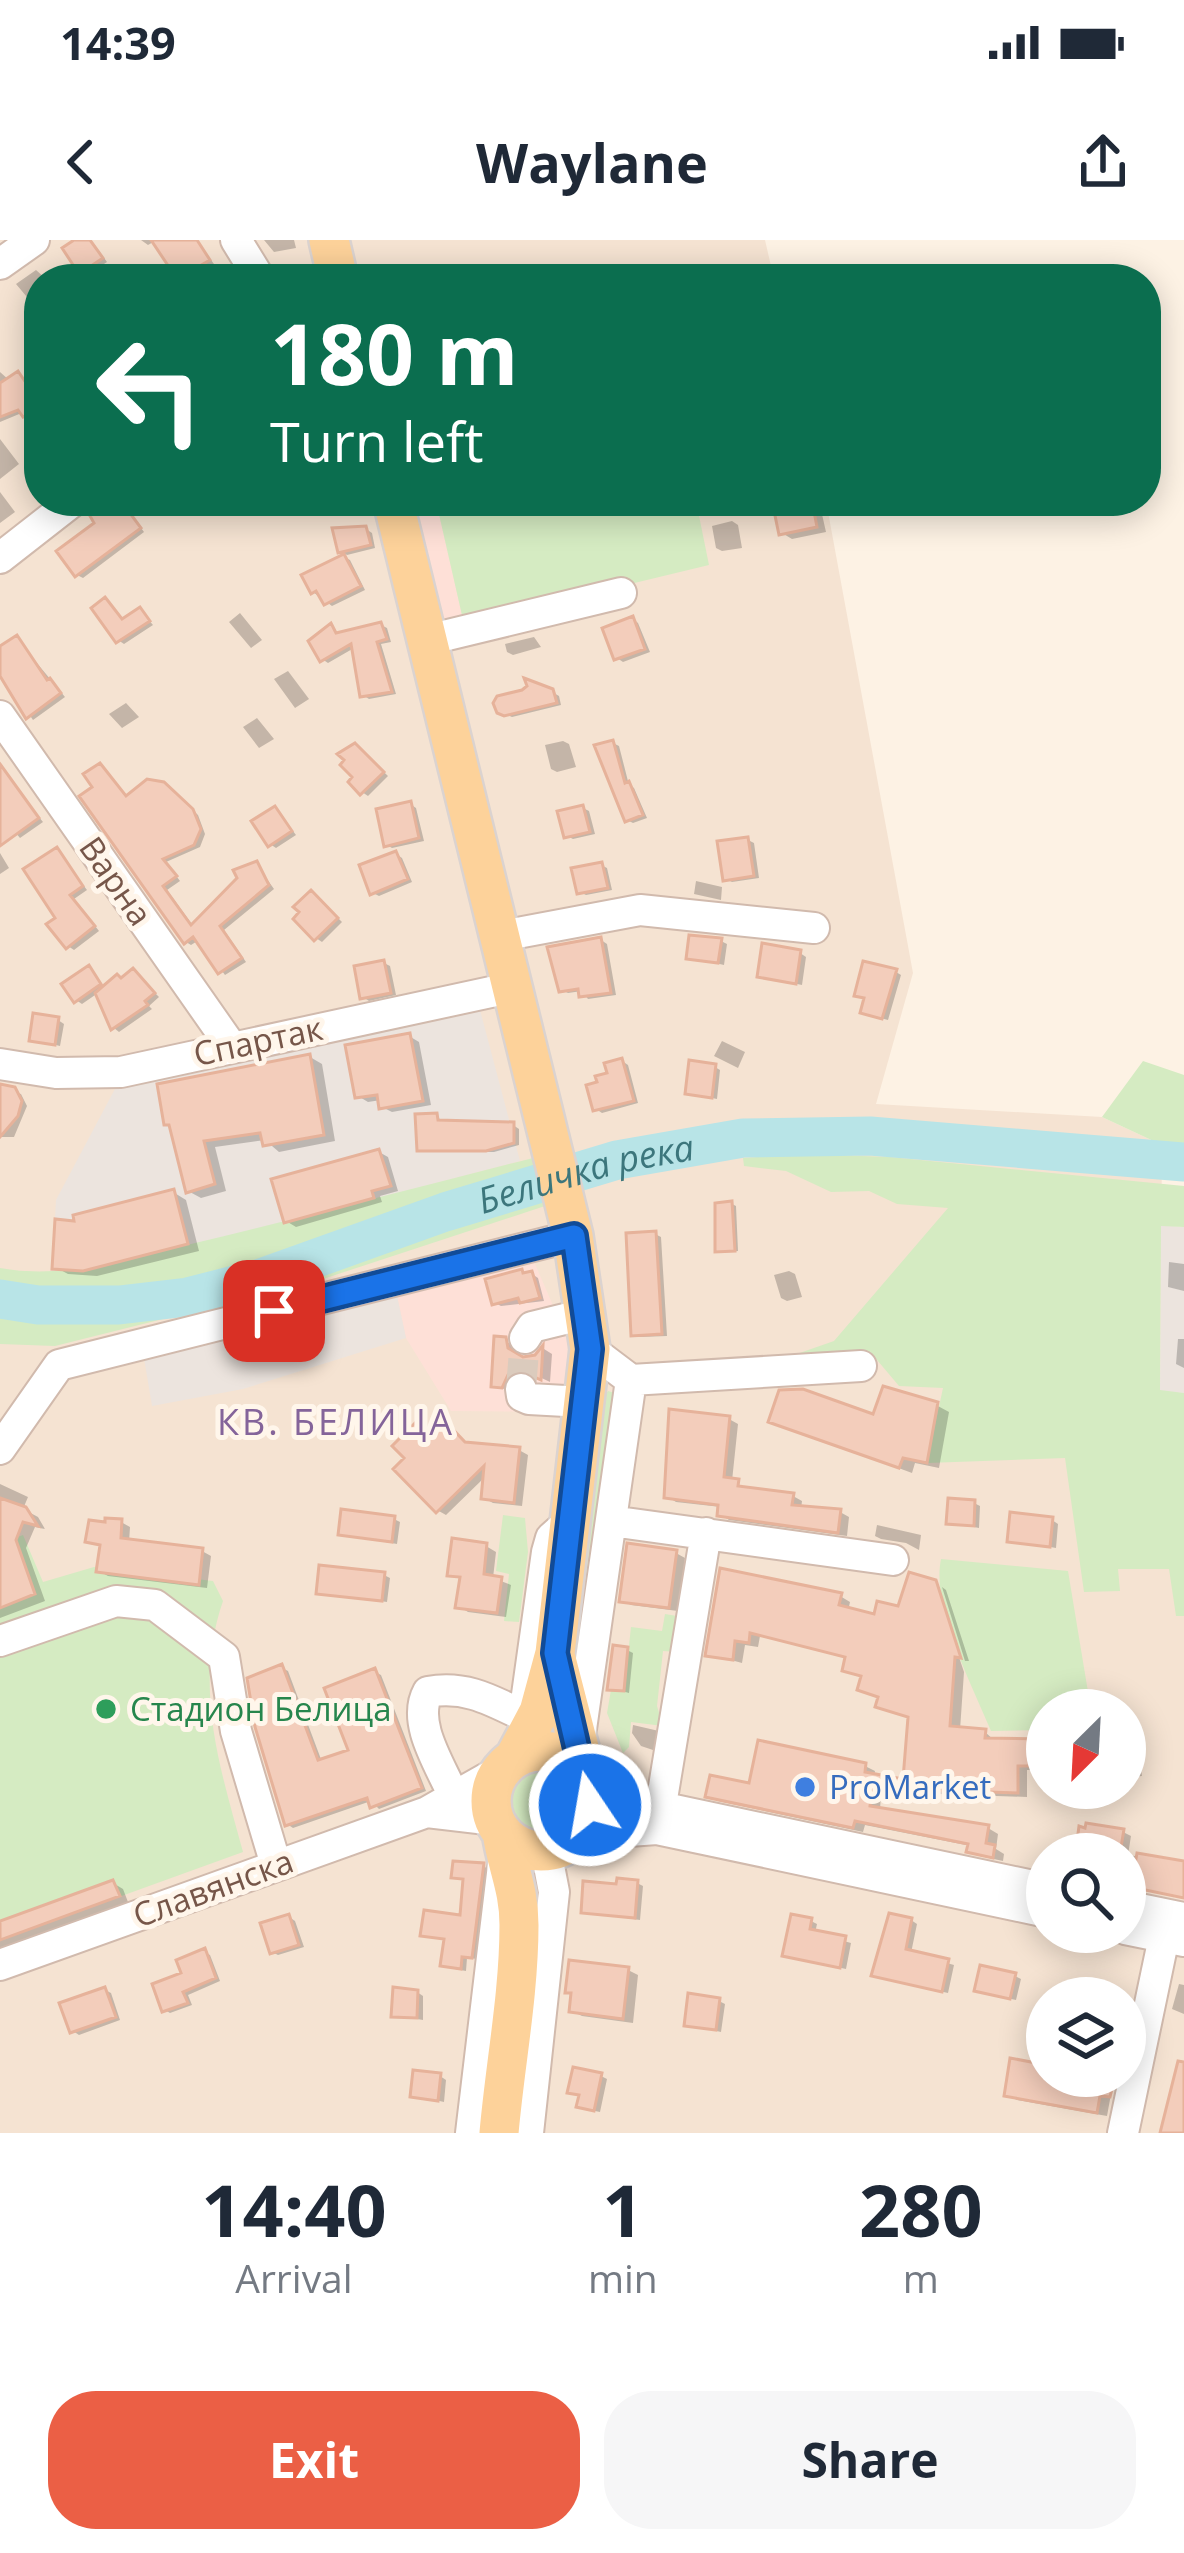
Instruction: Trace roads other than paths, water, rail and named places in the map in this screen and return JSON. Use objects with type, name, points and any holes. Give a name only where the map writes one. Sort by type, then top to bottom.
[{"type":"main road","points":[[396,516],[574,1236],[587,1332],[584,1402],[555,1653],[539,1712],[491,1794],[516,1879],[519,1926],[499,2133]]},
{"type":"main road","points":[[519,1926],[558,1852],[581,1830],[589,1814],[590,1797],[555,1653]]},
{"type":"main road","points":[[517,1744],[581,1765]]},
{"type":"main road","points":[[501,1835],[530,1850],[558,1852]]},
{"type":"street","points":[[0,264],[34,240]]},
{"type":"street","points":[[0,558],[54,516]]},
{"type":"street","points":[[427,640],[620,592]]},
{"type":"street","name":"Варна","points":[[0,716],[231,1046]]},
{"type":"street","points":[[501,936],[640,910],[814,928]]},
{"type":"street","name":"Спартак","points":[[0,1064],[56,1073],[121,1072],[514,987]]},
{"type":"street","points":[[0,1449],[59,1365],[574,1236]]},
{"type":"street","points":[[525,1338],[532,1327],[587,1332],[631,1380]]},
{"type":"street","points":[[631,1380],[861,1366]]},
{"type":"street","points":[[631,1380],[581,1765],[658,1818],[1026,1907]]},
{"type":"street","points":[[521,1389],[529,1400],[584,1402]]},
{"type":"street","points":[[517,1744],[547,1552],[551,1538],[570,1521]]},
{"type":"street","points":[[611,1521],[893,1560]]},
{"type":"street","points":[[658,1818],[706,1533]]},
{"type":"street","points":[[0,1641],[116,1601],[154,1605],[224,1657],[236,1731],[276,1865]]},
{"type":"street","points":[[454,1797],[424,1726],[420,1706],[428,1692],[449,1688],[474,1692],[517,1744]]},
{"type":"street","name":"Славянска","points":[[0,1965],[427,1812],[454,1797],[517,1744]]},
{"type":"street","name":"Славянска","points":[[427,1812],[501,1835]]},
{"type":"street","points":[[528,2133],[558,1852],[601,1833],[658,1818],[1026,1885]]},
{"type":"street","points":[[471,2133],[501,1835]]},
{"type":"street","points":[[1146,1916],[1177,1932]]},
{"type":"street","points":[[1146,1930],[1177,1932]]},
{"type":"street","points":[[1123,2133],[1177,1932]]},
{"type":"waterway","name":"Беличка река","points":[[0,1299],[38,1305],[119,1305],[188,1297],[258,1279],[445,1212],[617,1160],[743,1138],[870,1136],[1184,1162]]},
{"type":"tunnel","points":[[521,1389],[525,1338]]},
{"type":"place","name":"Стадион Белица","points":[[106,1709]]},
{"type":"place","name":"ProMarket","points":[[805,1787]]},
{"type":"district","name":"КВ. БЕЛИЦА","points":[[336,1422]]}]
